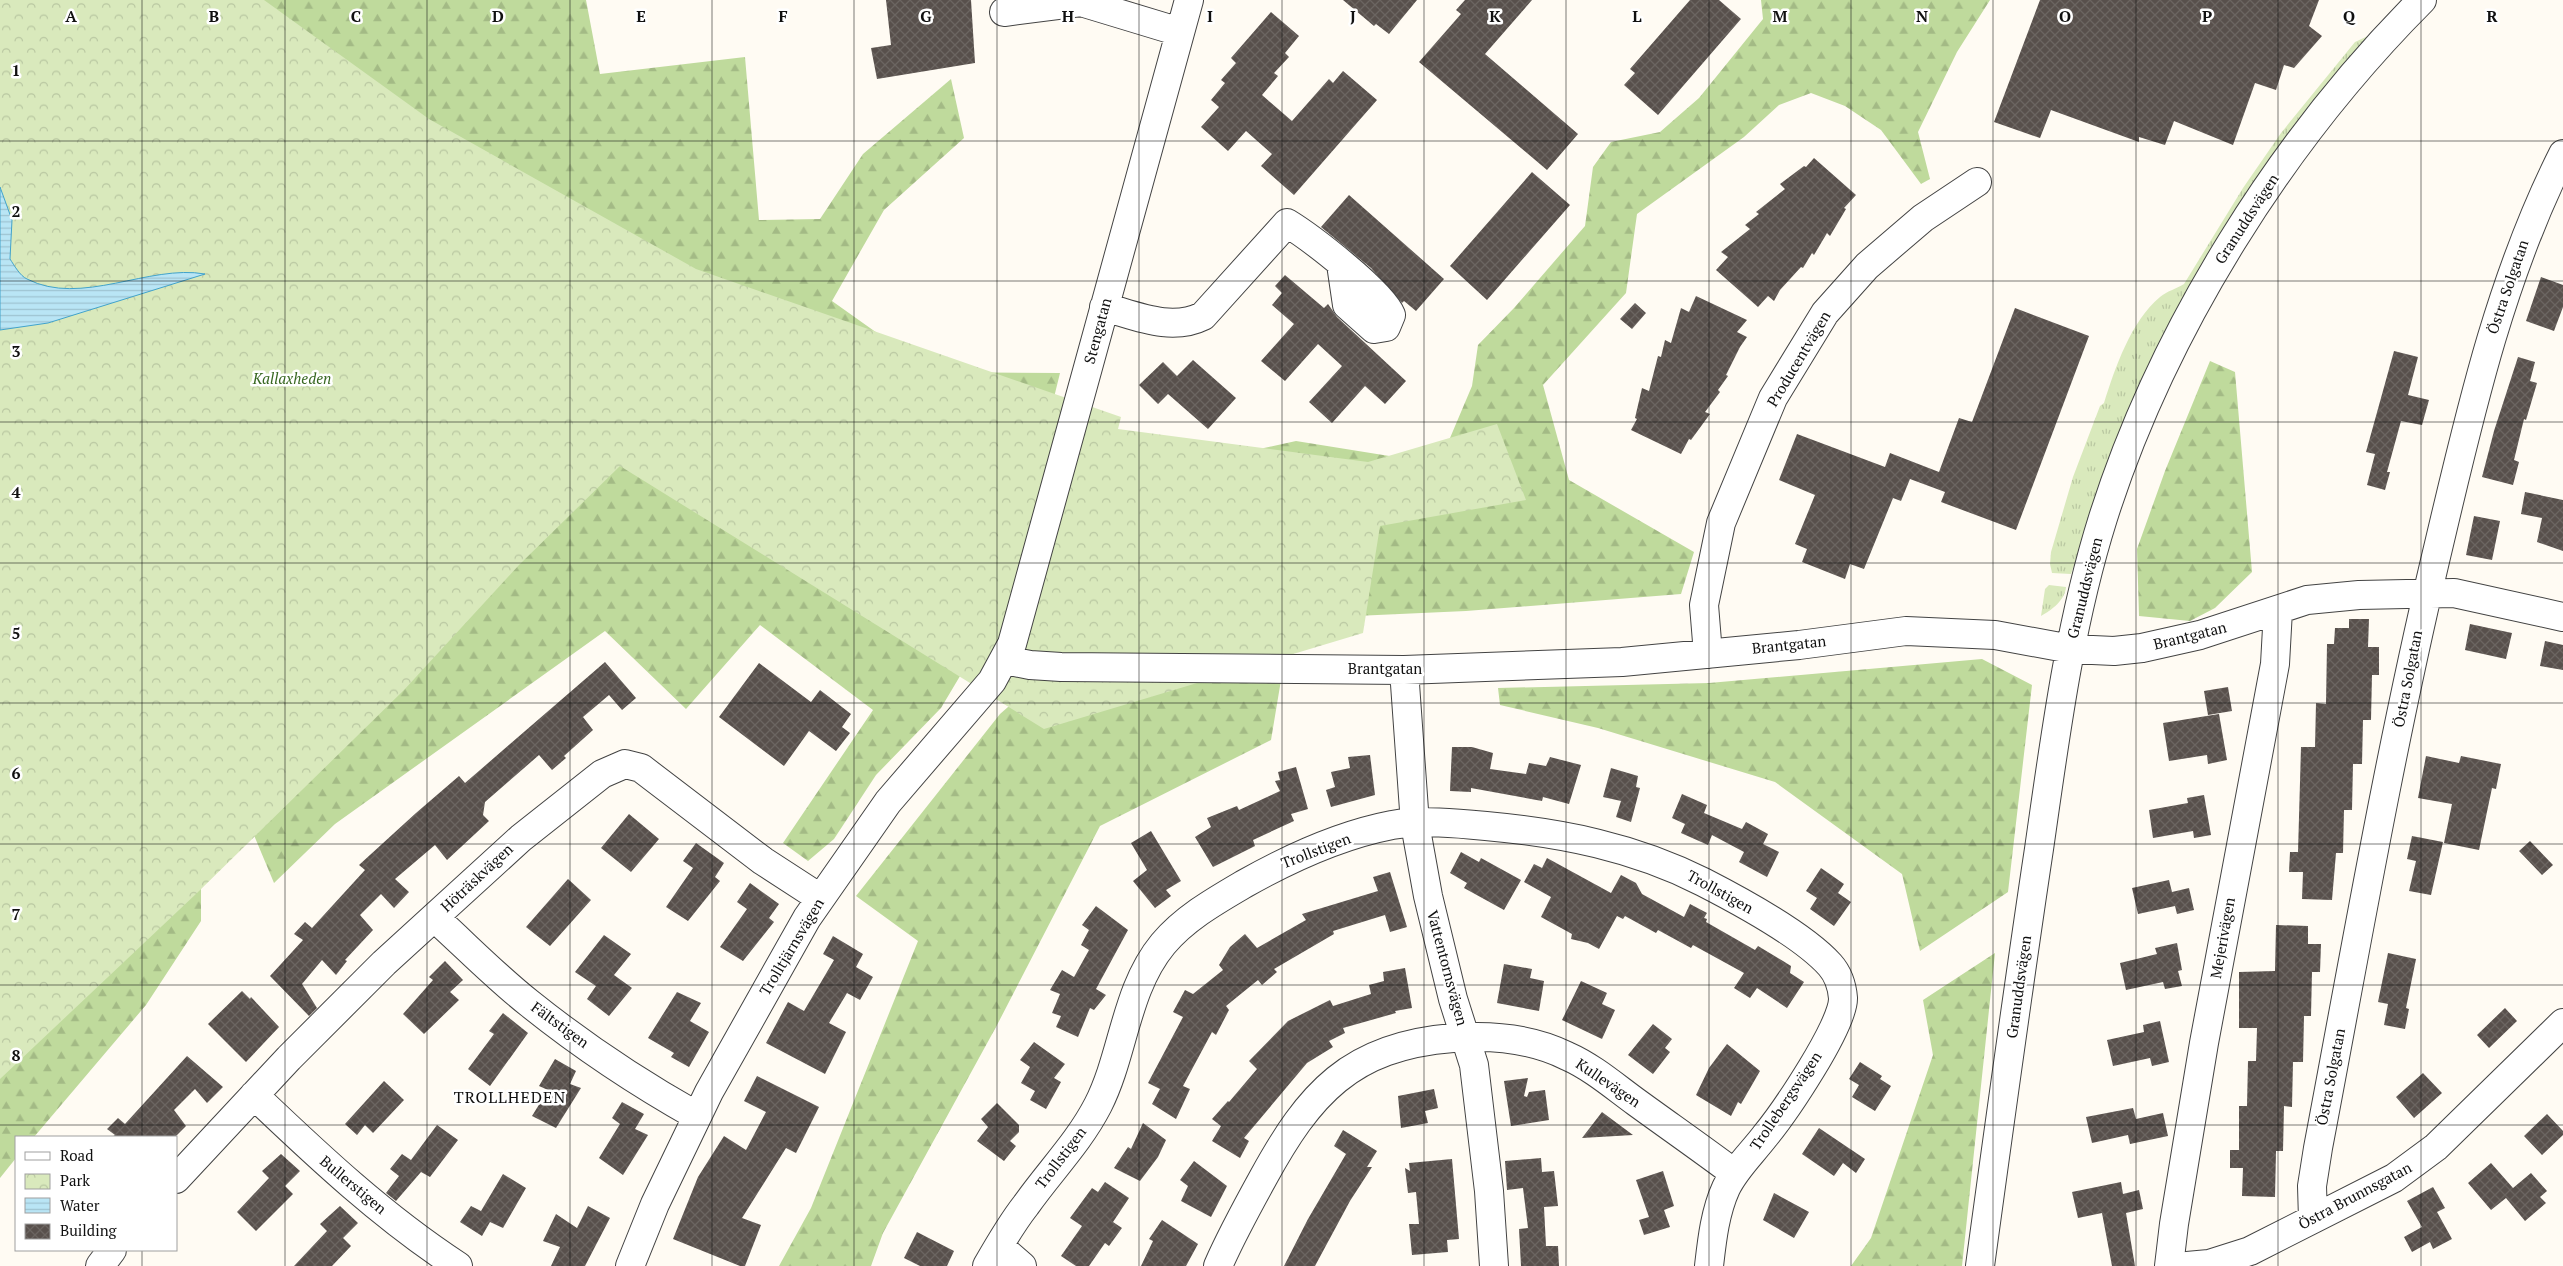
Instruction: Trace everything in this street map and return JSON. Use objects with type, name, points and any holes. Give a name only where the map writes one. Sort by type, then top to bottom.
[{"type":"street","name":"Stengatan","points":[[1005,660],[1017,629],[1189,0]]},
{"type":"street","name":"Granuddsvägen","points":[[1980,1266],[2039,845],[2070,649],[2087,575],[2104,516],[2151,395],[2212,274],[2292,149],[2384,38],[2422,0]]},
{"type":"street","points":[[1004,12],[1080,1],[1180,32]]},
{"type":"street","name":"Östra Solgatan","points":[[2313,1219],[2312,1186],[2318,1148],[2413,654],[2468,416],[2512,272],[2545,190],[2563,154]]},
{"type":"street","name":"Producentvägen","points":[[1708,654],[1704,605],[1721,523],[1773,398],[1825,313],[1867,266],[1923,218],[1978,182]]},
{"type":"street","points":[[1104,307],[1162,323],[1183,324],[1203,316],[1287,223],[1308,236],[1341,264]]},
{"type":"street","name":"Brantgatan","points":[[1005,660],[1030,665],[1061,667],[1404,670],[1622,662],[1906,631],[1995,635],[2094,652],[2142,648],[2238,624],[2307,600],[2454,593],[2563,617]]},
{"type":"street","name":"Mejerivägen","points":[[2178,1265],[2206,1034],[2274,664],[2278,610]]},
{"type":"street","name":"Trolltjärnsvägen","points":[[630,1266],[655,1204],[697,1116],[792,944],[820,898],[888,802],[978,699],[1005,660]]},
{"type":"street","name":"Vattentornsvägen","points":[[1404,670],[1415,824],[1428,896],[1453,999],[1474,1065],[1485,1151],[1494,1266]]},
{"type":"street","name":"Höträskvägen","points":[[178,1177],[254,1095],[384,963],[521,838],[602,774],[625,764],[641,768],[756,856],[820,898]]},
{"type":"street","name":"Trollstigen","points":[[993,1256],[1027,1203],[1082,1133],[1099,1103],[1118,1055],[1135,996],[1155,955],[1165,942],[1187,920],[1274,867],[1314,849],[1394,825],[1415,824],[1464,824],[1533,830],[1582,839],[1625,850],[1679,870],[1722,892],[1785,930],[1829,964]]},
{"type":"street","name":"Fältstigen","points":[[435,918],[528,1003],[588,1046],[666,1098],[697,1116]]},
{"type":"street","name":"Trollebergsvägen","points":[[1709,1266],[1721,1200],[1734,1173],[1775,1124],[1823,1047],[1838,1018],[1843,996],[1837,974],[1829,964]]},
{"type":"street","name":"Östra Brunnsgatan","points":[[2178,1265],[2209,1264],[2250,1251],[2394,1178],[2436,1147],[2563,1023]]},
{"type":"street","name":"Kullevägen","points":[[1218,1266],[1242,1216],[1293,1127],[1310,1104],[1328,1084],[1351,1067],[1371,1057],[1408,1045],[1465,1037],[1510,1038],[1547,1047],[1587,1066],[1682,1133],[1734,1173]]},
{"type":"street","name":"Bullerstigen","points":[[254,1095],[331,1169],[384,1212],[458,1266]]},
{"type":"street","points":[[100,1266],[111,1251]]},
{"type":"street","points":[[993,1256],[1022,1266]]},
{"type":"green space","name":"Kallaxheden","points":[[0,0],[586,0],[600,74],[745,57],[759,220],[820,219],[863,154],[951,79],[964,138],[884,210],[832,301],[932,372],[1060,373],[1046,430],[988,629],[941,708],[876,775],[834,839],[808,861],[783,843],[873,710],[760,625],[686,709],[605,631],[335,824],[274,883],[238,797]]},
{"type":"green space","name":"Kallaxheden","points":[[0,0],[264,0],[429,119],[696,269],[1121,417],[1118,429],[1368,462],[1497,424],[1526,500],[1380,526],[1363,633],[1044,729],[620,466],[519,565],[404,690],[197,893],[0,1079]]},
{"type":"green space","points":[[1761,0],[1990,0],[1957,52],[1918,132],[1930,179],[1921,184],[1881,130],[1845,106],[1811,93],[1779,105],[1744,137],[1637,214],[1626,293],[1543,385],[1569,480],[1694,552],[1681,594],[1466,611],[1311,618],[1209,460],[1296,441],[1439,464],[1472,386],[1478,345],[1514,308],[1585,226],[1593,167],[1611,142],[1660,132],[1699,98],[1763,19]]},
{"type":"green space","points":[[2370,35],[2330,83],[2096,500],[2071,574],[2052,573],[2050,564],[2051,552],[2073,477],[2100,406],[2104,403],[2113,375],[2132,332],[2150,307],[2160,297],[2184,284],[2243,188],[2281,133],[2355,42]]},
{"type":"green space","points":[[2210,361],[2235,372],[2252,572],[2215,608],[2190,621],[2139,616],[2137,549],[2165,471]]},
{"type":"green space","points":[[2049,585],[2066,587],[2065,592],[2057,604],[2041,616],[2045,589]]},
{"type":"green space","points":[[0,608],[201,815],[201,921],[146,1005],[35,1136],[15,1136],[15,1159],[0,1178]]},
{"type":"green space","points":[[1982,659],[2032,685],[2008,892],[1920,951],[1902,874],[1775,782],[1598,728],[1500,705],[1498,688],[1709,683]]},
{"type":"green space","points":[[1281,680],[1271,740],[1100,826],[996,1027],[883,1233],[871,1266],[779,1266],[811,1208],[918,941],[856,896],[1000,714],[1031,687]]},
{"type":"green space","points":[[1995,953],[1962,1266],[1851,1266],[1871,1238],[1933,1055],[1923,1000]]},
{"type":"water","points":[[0,187],[12,220],[10,259],[24,278],[48,286],[70,289],[92,287],[161,274],[183,272],[205,274],[48,323],[0,330]]},
{"type":"building","points":[[886,0],[971,0],[975,63],[877,79],[871,48],[891,45]]},
{"type":"building","points":[[1343,0],[1417,0],[1389,34],[1376,24],[1374,26]]},
{"type":"building","points":[[1465,0],[1532,0],[1485,54],[1578,134],[1547,170],[1419,62],[1461,14],[1456,10]]},
{"type":"building","points":[[1690,0],[1719,0],[1741,19],[1658,115],[1624,85],[1635,73],[1630,69]]},
{"type":"building","points":[[2040,0],[2319,0],[2309,26],[2322,36],[2294,68],[2284,65],[2276,90],[2255,83],[2233,145],[2174,121],[2165,145],[2139,137],[2139,142],[2051,110],[2040,138],[1994,122]]},
{"type":"building","points":[[1271,12],[1299,36],[1285,53],[1289,57],[1274,73],[1278,76],[1262,95],[1292,121],[1329,79],[1333,83],[1343,71],[1377,100],[1294,195],[1261,166],[1272,154],[1246,131],[1228,151],[1201,127],[1219,107],[1211,100],[1225,83],[1221,80],[1236,63],[1231,58]]},
{"type":"building","points":[[1814,158],[1856,195],[1844,208],[1846,209],[1830,236],[1827,233],[1814,255],[1812,253],[1803,268],[1801,267],[1780,290],[1774,301],[1768,296],[1758,307],[1716,270],[1728,257],[1721,252],[1750,229],[1745,225],[1759,214],[1756,212],[1785,189],[1780,184],[1804,166],[1806,167]]},
{"type":"building","points":[[1532,172],[1570,205],[1487,300],[1450,266]]},
{"type":"building","points":[[1349,195],[1444,279],[1416,311],[1404,301],[1402,303],[1371,268],[1321,227]]},
{"type":"building","points":[[1285,275],[1324,308],[1328,304],[1337,317],[1406,381],[1385,404],[1365,386],[1332,423],[1309,402],[1342,366],[1318,344],[1285,381],[1261,361],[1294,324],[1272,305],[1282,293],[1275,286]]},
{"type":"building","points":[[2541,277],[2563,285],[2563,307],[2554,331],[2526,321]]},
{"type":"building","points":[[1696,296],[1747,320],[1737,332],[1747,337],[1726,375],[1728,376],[1718,390],[1720,392],[1705,412],[1710,414],[1691,440],[1689,439],[1681,454],[1631,430],[1637,419],[1635,418],[1642,388],[1649,391],[1658,356],[1661,357],[1665,340],[1671,343],[1681,308],[1689,312]]},
{"type":"building","points":[[1635,303],[1646,313],[1632,329],[1620,319]]},
{"type":"building","points":[[2015,308],[2089,336],[2016,530],[1941,502],[1945,492],[1910,479],[1901,501],[1893,498],[1864,569],[1850,564],[1845,579],[1802,562],[1807,549],[1795,544],[1815,495],[1779,480],[1797,434],[1885,467],[1890,453],[1939,472],[1959,418],[1972,422]]},
{"type":"building","points":[[2394,351],[2418,357],[2408,395],[2429,400],[2422,425],[2401,421],[2387,472],[2390,472],[2385,490],[2367,485],[2375,454],[2366,452]]},
{"type":"building","points":[[2518,357],[2535,362],[2530,381],[2537,383],[2526,420],[2524,419],[2514,460],[2519,462],[2513,485],[2482,477],[2494,431]]},
{"type":"building","points":[[1193,360],[1236,398],[1208,429],[1168,394],[1158,404],[1139,385],[1163,362],[1177,376]]},
{"type":"building","points":[[2525,492],[2563,500],[2563,551],[2537,542],[2542,518],[2521,514]]},
{"type":"building","points":[[2474,516],[2500,521],[2492,560],[2466,555]]},
{"type":"building","points":[[2349,619],[2369,619],[2368,647],[2379,647],[2379,675],[2372,675],[2371,720],[2363,720],[2362,764],[2353,764],[2352,810],[2344,810],[2343,853],[2336,853],[2332,900],[2302,899],[2303,872],[2289,872],[2290,852],[2298,852],[2301,747],[2315,747],[2316,703],[2326,704],[2327,644],[2334,644],[2335,628],[2349,628]]},
{"type":"building","points":[[2470,624],[2512,633],[2506,659],[2465,650]]},
{"type":"building","points":[[2545,641],[2563,645],[2563,670],[2540,666]]},
{"type":"building","points":[[605,662],[636,698],[622,710],[609,695],[583,717],[593,730],[564,756],[566,758],[552,770],[539,755],[485,802],[483,815],[489,821],[447,860],[435,845],[395,879],[409,892],[394,908],[381,894],[360,915],[373,930],[345,960],[347,961],[336,975],[322,960],[302,984],[317,1008],[309,1016],[270,976],[303,940],[294,934],[305,922],[312,928],[365,870],[359,865],[416,813],[459,776],[465,783]]},
{"type":"building","points":[[759,663],[811,702],[820,690],[851,714],[842,727],[850,733],[836,751],[809,731],[784,766],[719,717]]},
{"type":"building","points":[[2228,687],[2232,711],[2208,715],[2204,691]]},
{"type":"building","points":[[2219,714],[2227,760],[2208,764],[2207,755],[2169,761],[2163,723]]},
{"type":"building","points":[[1452,747],[1472,747],[1493,753],[1490,769],[1526,774],[1529,763],[1546,766],[1550,757],[1581,765],[1569,804],[1543,797],[1542,801],[1471,788],[1471,792],[1450,791]]},
{"type":"building","points":[[1370,755],[1375,795],[1331,807],[1326,790],[1335,787],[1331,772],[1350,768],[1348,757]]},
{"type":"building","points":[[2426,756],[2459,763],[2461,756],[2501,764],[2496,789],[2492,788],[2479,850],[2444,843],[2452,804],[2418,798]]},
{"type":"building","points":[[1296,767],[1308,809],[1291,814],[1294,821],[1253,840],[1255,846],[1213,867],[1195,837],[1211,827],[1207,818],[1237,806],[1239,810],[1280,791],[1275,781],[1280,780],[1278,772]]},
{"type":"building","points":[[1611,768],[1638,776],[1636,787],[1640,788],[1631,822],[1616,817],[1621,801],[1603,797]]},
{"type":"building","points":[[1682,794],[1707,805],[1704,813],[1742,829],[1746,822],[1768,834],[1763,844],[1779,852],[1767,877],[1739,862],[1744,852],[1712,835],[1708,845],[1681,833],[1685,824],[1672,818]]},
{"type":"building","points":[[2204,795],[2211,835],[2194,838],[2193,831],[2153,838],[2149,810],[2188,803],[2187,798]]},
{"type":"building","points":[[629,814],[659,839],[631,872],[601,848]]},
{"type":"building","points":[[1151,831],[1181,881],[1166,890],[1171,896],[1155,908],[1133,881],[1147,870],[1131,843]]},
{"type":"building","points":[[2412,836],[2443,842],[2431,895],[2409,891],[2416,861],[2407,859]]},
{"type":"building","points":[[2530,841],[2553,865],[2542,875],[2519,851]]},
{"type":"building","points":[[696,843],[724,863],[715,877],[720,881],[688,921],[666,907],[693,868],[683,861]]},
{"type":"building","points":[[1461,852],[1479,862],[1481,858],[1521,880],[1504,910],[1464,888],[1467,883],[1450,873]]},
{"type":"building","points":[[1547,858],[1611,893],[1621,875],[1636,883],[1642,894],[1684,917],[1690,904],[1707,913],[1704,918],[1707,919],[1706,922],[1755,950],[1758,946],[1791,966],[1790,973],[1804,982],[1787,1008],[1757,988],[1750,998],[1734,988],[1744,973],[1693,945],[1691,948],[1658,930],[1656,933],[1625,916],[1623,919],[1617,916],[1599,949],[1588,943],[1571,939],[1572,934],[1541,917],[1551,897],[1524,882],[1534,864],[1542,868]]},
{"type":"building","points":[[1821,868],[1844,884],[1838,893],[1851,902],[1834,926],[1810,909],[1817,898],[1806,891]]},
{"type":"building","points":[[1390,872],[1407,927],[1390,932],[1385,915],[1333,931],[1334,934],[1274,969],[1277,972],[1262,985],[1258,980],[1226,1006],[1229,1010],[1216,1035],[1212,1032],[1183,1086],[1190,1089],[1176,1119],[1152,1104],[1160,1089],[1148,1083],[1183,1017],[1173,1012],[1185,990],[1193,994],[1223,970],[1219,965],[1230,947],[1245,934],[1257,948],[1306,920],[1302,914],[1378,891],[1373,877]]},
{"type":"building","points":[[568,879],[591,900],[550,946],[526,927]]},
{"type":"building","points":[[2169,880],[2172,892],[2189,888],[2194,910],[2177,914],[2175,906],[2138,914],[2132,888]]},
{"type":"building","points":[[750,883],[779,904],[769,918],[774,922],[743,961],[720,947],[747,909],[737,902]]},
{"type":"building","points":[[1096,906],[1128,930],[1096,989],[1106,995],[1094,1010],[1090,1008],[1078,1037],[1056,1027],[1061,1016],[1052,1013],[1060,994],[1050,990],[1062,970],[1074,977],[1089,950],[1081,945],[1089,930],[1082,925]]},
{"type":"building","points":[[2276,925],[2308,926],[2308,944],[2321,944],[2320,972],[2312,972],[2311,1016],[2304,1016],[2303,1062],[2293,1062],[2292,1107],[2284,1106],[2283,1151],[2276,1151],[2275,1197],[2242,1196],[2243,1168],[2230,1168],[2230,1150],[2239,1150],[2239,1106],[2247,1106],[2248,1061],[2256,1061],[2257,1028],[2239,1028],[2239,972],[2275,971]]},
{"type":"building","points":[[604,935],[631,954],[614,975],[632,988],[609,1016],[587,999],[596,986],[575,972]]},
{"type":"building","points":[[833,936],[863,954],[856,967],[873,977],[860,1000],[847,993],[829,1023],[846,1032],[825,1074],[766,1043],[788,1002],[804,1011],[834,960],[823,954]]},
{"type":"building","points":[[2177,943],[2182,970],[2178,971],[2182,986],[2165,989],[2163,982],[2126,990],[2120,963],[2157,954],[2155,948]]},
{"type":"building","points":[[2388,953],[2416,959],[2406,1008],[2409,1009],[2405,1029],[2384,1025],[2388,1004],[2378,1002]]},
{"type":"building","points":[[445,961],[463,980],[450,992],[459,1000],[424,1034],[403,1014],[433,980],[429,977]]},
{"type":"building","points":[[1504,964],[1532,969],[1530,978],[1544,981],[1539,1011],[1497,1003]]},
{"type":"building","points":[[1405,968],[1412,1008],[1395,1011],[1396,1013],[1343,1028],[1345,1033],[1329,1041],[1333,1047],[1307,1063],[1244,1138],[1249,1141],[1240,1158],[1212,1141],[1221,1126],[1212,1119],[1257,1069],[1249,1061],[1288,1021],[1330,1000],[1333,1006],[1371,994],[1369,985],[1384,981],[1383,972]]},
{"type":"building","points":[[1581,981],[1607,993],[1602,1004],[1615,1010],[1602,1039],[1562,1020]]},
{"type":"building","points":[[242,991],[250,999],[251,997],[279,1027],[246,1062],[208,1024]]},
{"type":"building","points":[[677,992],[701,1003],[690,1021],[709,1032],[689,1067],[671,1057],[674,1053],[648,1038]]},
{"type":"building","points":[[2505,1008],[2517,1021],[2489,1048],[2477,1035]]},
{"type":"building","points":[[503,1013],[528,1033],[490,1086],[468,1069],[494,1034],[489,1031]]},
{"type":"building","points":[[2160,1021],[2169,1062],[2152,1066],[2150,1058],[2113,1066],[2107,1040],[2144,1032],[2143,1025]]},
{"type":"building","points":[[1653,1024],[1672,1039],[1665,1048],[1670,1052],[1653,1074],[1628,1055]]},
{"type":"building","points":[[1034,1042],[1065,1064],[1054,1078],[1061,1082],[1046,1109],[1030,1100],[1035,1091],[1021,1083],[1030,1067],[1020,1060]]},
{"type":"building","points":[[1727,1044],[1760,1071],[1741,1104],[1738,1102],[1731,1116],[1696,1095],[1709,1068]]},
{"type":"building","points":[[187,1056],[223,1087],[207,1103],[195,1089],[174,1110],[186,1126],[176,1136],[114,1136],[115,1135],[107,1129],[118,1118],[125,1124]]},
{"type":"building","points":[[555,1059],[576,1071],[570,1084],[581,1088],[556,1128],[532,1116],[548,1090],[539,1086]]},
{"type":"building","points":[[1860,1062],[1882,1076],[1880,1079],[1891,1086],[1875,1111],[1852,1097],[1859,1085],[1849,1079]]},
{"type":"building","points":[[2423,1073],[2442,1093],[2414,1118],[2396,1097]]},
{"type":"building","points":[[757,1076],[819,1107],[796,1153],[786,1148],[742,1218],[761,1225],[745,1266],[740,1266],[673,1239],[698,1177],[724,1136],[746,1150],[766,1112],[744,1101]]},
{"type":"building","points":[[1528,1078],[1524,1096],[1527,1097],[1529,1092],[1545,1090],[1549,1120],[1511,1126],[1504,1081]]},
{"type":"building","points":[[384,1081],[404,1100],[373,1133],[365,1125],[357,1135],[345,1124]]},
{"type":"building","points":[[1434,1089],[1438,1108],[1425,1111],[1428,1123],[1401,1128],[1398,1096]]},
{"type":"building","points":[[622,1102],[644,1114],[635,1129],[648,1135],[623,1175],[599,1158],[620,1124],[612,1118]]},
{"type":"building","points":[[997,1103],[1019,1125],[1019,1132],[1010,1141],[1016,1146],[1004,1161],[977,1141],[988,1127],[981,1119]]},
{"type":"building","points":[[2133,1108],[2136,1119],[2163,1113],[2168,1136],[2130,1144],[2128,1135],[2092,1143],[2086,1117]]},
{"type":"building","points":[[1602,1112],[1633,1135],[1582,1138]]},
{"type":"building","points":[[2547,1114],[2563,1131],[2563,1135],[2542,1155],[2524,1136]]},
{"type":"building","points":[[1143,1123],[1166,1140],[1158,1157],[1140,1181],[1114,1168],[1128,1147],[1131,1149]]},
{"type":"building","points":[[437,1125],[458,1140],[430,1177],[421,1172],[396,1201],[386,1193],[399,1176],[390,1169],[402,1154],[411,1160]]},
{"type":"building","points":[[1819,1128],[1865,1159],[1856,1173],[1843,1163],[1834,1176],[1802,1154]]},
{"type":"building","points":[[1343,1130],[1377,1151],[1367,1167],[1372,1167],[1350,1201],[1315,1266],[1284,1266],[1308,1219],[1346,1154],[1334,1146]]},
{"type":"building","points":[[281,1154],[300,1171],[285,1186],[293,1194],[256,1231],[237,1212],[269,1178],[262,1171]]},
{"type":"building","points":[[1541,1158],[1542,1172],[1554,1171],[1558,1206],[1544,1207],[1546,1246],[1558,1246],[1559,1266],[1521,1266],[1519,1229],[1528,1228],[1523,1188],[1507,1190],[1505,1161]]},
{"type":"building","points":[[1452,1159],[1459,1239],[1447,1240],[1448,1252],[1412,1255],[1409,1224],[1419,1224],[1416,1192],[1408,1193],[1405,1168],[1410,1171],[1409,1163]]},
{"type":"building","points":[[1194,1161],[1227,1186],[1211,1217],[1181,1201],[1188,1186],[1180,1180]]},
{"type":"building","points":[[2491,1163],[2513,1188],[2531,1173],[2547,1191],[2540,1197],[2546,1203],[2525,1221],[2506,1198],[2491,1210],[2468,1183]]},
{"type":"building","points":[[1663,1171],[1674,1206],[1664,1210],[1670,1227],[1644,1235],[1639,1220],[1649,1217],[1636,1180]]},
{"type":"building","points":[[503,1174],[526,1188],[503,1228],[490,1222],[482,1236],[460,1222],[471,1206],[481,1211]]},
{"type":"building","points":[[1105,1182],[1129,1198],[1113,1222],[1122,1228],[1109,1246],[1105,1243],[1089,1266],[1076,1266],[1061,1256],[1082,1226],[1070,1218],[1092,1188],[1098,1192]]},
{"type":"building","points":[[2121,1182],[2123,1194],[2139,1190],[2143,1209],[2126,1213],[2135,1266],[2112,1266],[2102,1213],[2078,1218],[2072,1192]]},
{"type":"building","points":[[2433,1187],[2445,1208],[2437,1212],[2452,1239],[2433,1249],[2430,1242],[2412,1252],[2404,1237],[2422,1227],[2407,1201]]},
{"type":"building","points":[[1774,1193],[1809,1212],[1794,1238],[1763,1220]]},
{"type":"building","points":[[340,1206],[358,1223],[343,1238],[351,1246],[332,1266],[294,1266],[327,1231],[320,1224]]},
{"type":"building","points":[[588,1206],[610,1218],[585,1266],[551,1266],[560,1247],[543,1241],[556,1214],[577,1228]]},
{"type":"building","points":[[1162,1220],[1198,1244],[1186,1266],[1141,1266],[1153,1241],[1149,1239]]},
{"type":"building","points":[[917,1232],[954,1251],[947,1266],[920,1266],[904,1258]]},
{"type":"district","name":"TROLLHEDEN","points":[[510,1097]]}]
